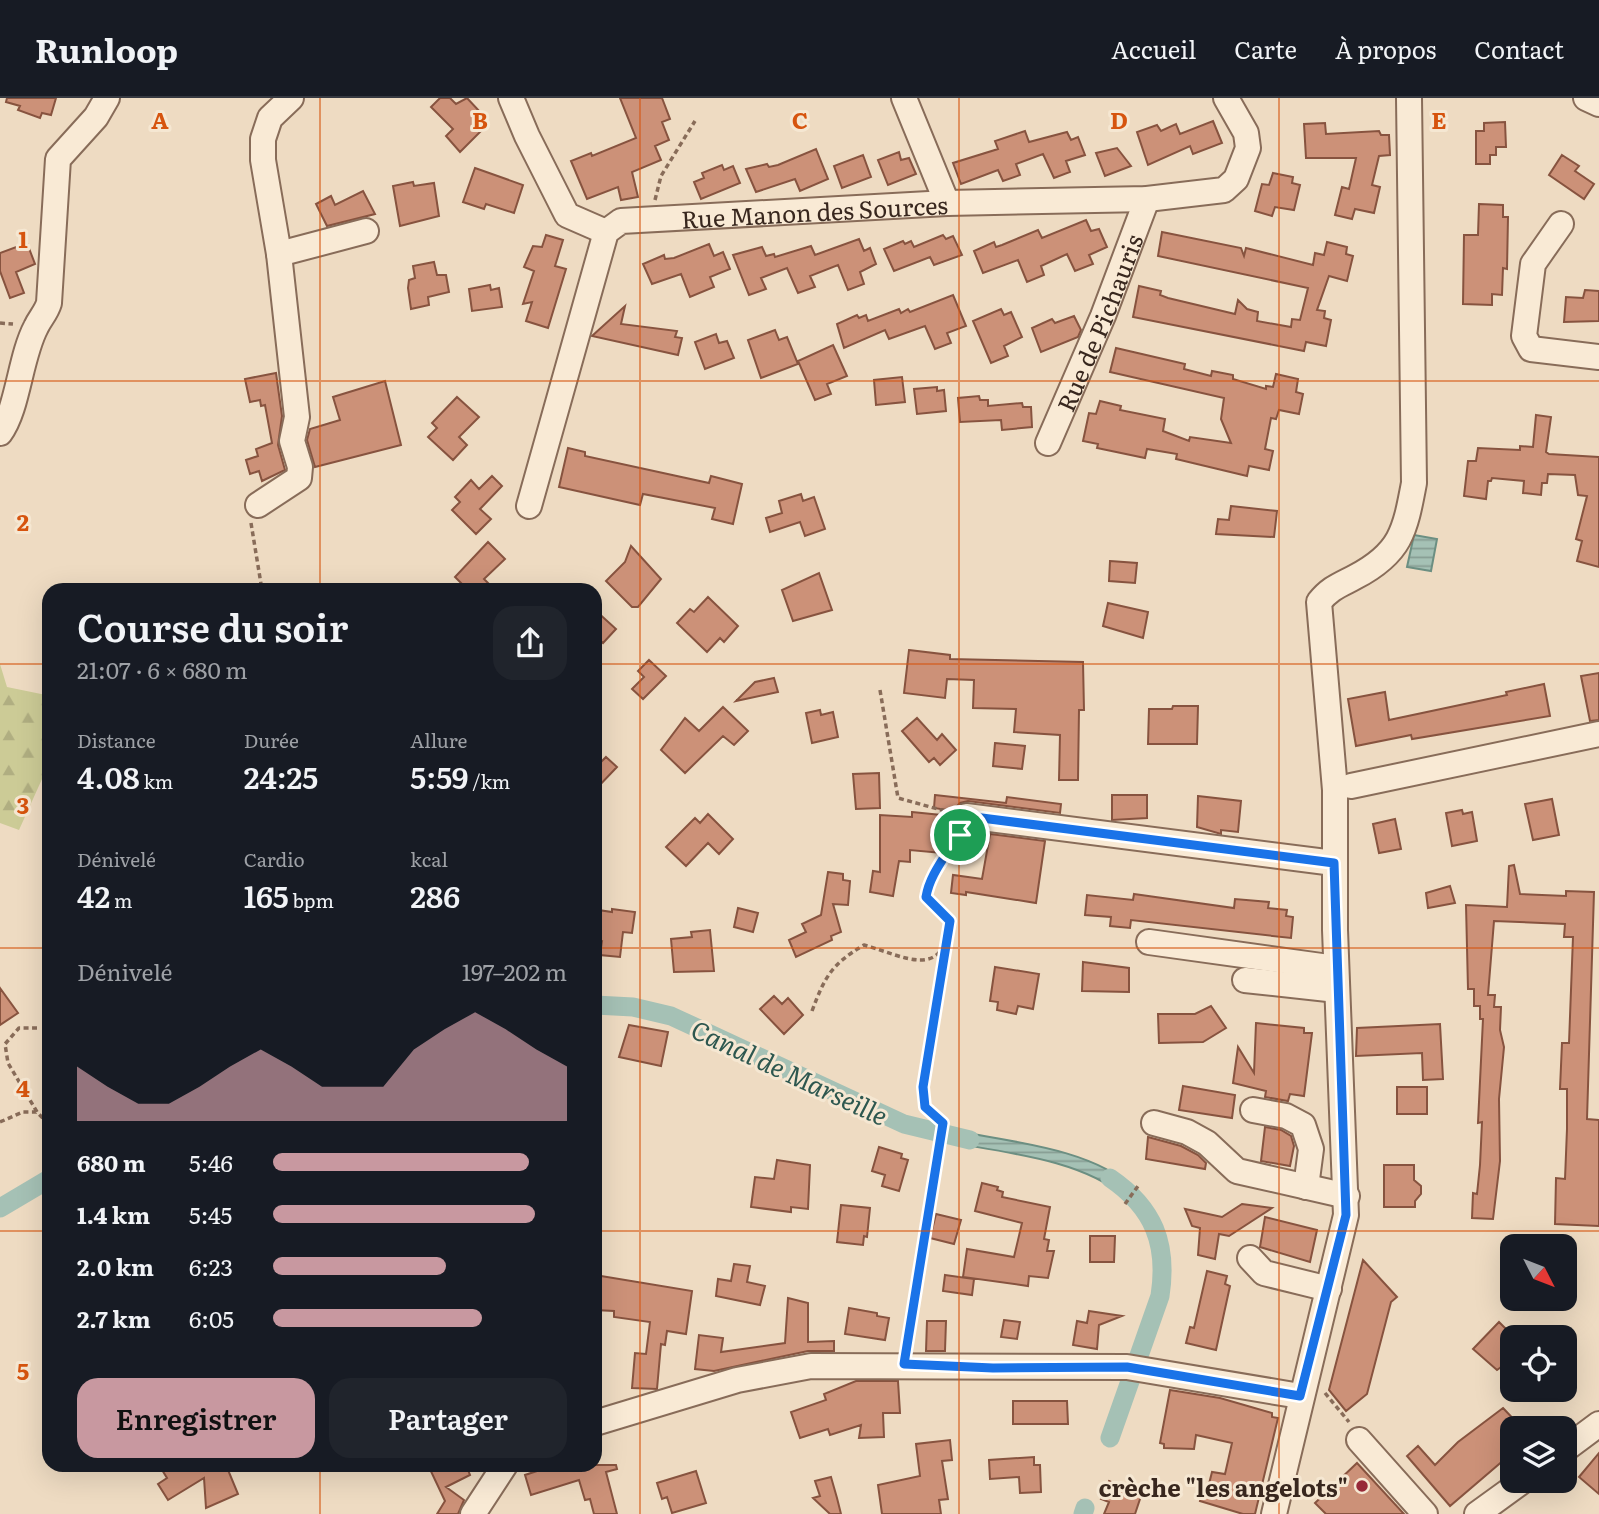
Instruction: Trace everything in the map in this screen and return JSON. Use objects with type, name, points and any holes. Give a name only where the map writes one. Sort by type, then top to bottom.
[{"type":"street","points":[[0,433],[6,425],[18,378],[37,325],[45,317],[49,303],[58,159],[96,117],[107,98]]},
{"type":"street","points":[[258,505],[299,478],[300,467],[292,441],[297,417],[279,254],[263,160],[263,139],[270,118],[291,98]]},
{"type":"street","points":[[511,98],[567,215],[606,232],[529,506]]},
{"type":"street","name":"Rue Manon des Sources","points":[[606,232],[621,221],[947,203],[904,98]]},
{"type":"street","points":[[947,203],[1147,199],[1224,190],[1236,178],[1248,148],[1246,133],[1226,98]]},
{"type":"street","points":[[1274,1514],[1302,1390],[1344,1232],[1346,1196],[1337,979],[1335,790],[1319,602],[1330,588],[1382,562],[1395,546],[1411,500],[1416,462],[1409,98]]},
{"type":"street","points":[[1586,98],[1599,104]]},
{"type":"street","name":"Rue de Pichauris","points":[[1048,443],[1103,316],[1147,199]]},
{"type":"street","points":[[1561,224],[1534,264],[1524,336],[1531,349],[1599,357]]},
{"type":"street","points":[[279,254],[366,231]]},
{"type":"street","points":[[1351,786],[1599,734]]},
{"type":"street","points":[[966,816],[1334,863]]},
{"type":"street","points":[[1149,942],[1337,979]]},
{"type":"street","points":[[1245,980],[1337,979]]},
{"type":"street","points":[[1253,1110],[1286,1116],[1303,1125],[1311,1149],[1306,1187]]},
{"type":"street","points":[[1154,1123],[1187,1132],[1207,1143],[1237,1171],[1346,1196]]},
{"type":"street","points":[[1250,1258],[1264,1273],[1329,1289]]},
{"type":"street","points":[[602,1421],[737,1380],[810,1366],[904,1364],[1137,1370],[1302,1390]]},
{"type":"street","points":[[1577,1440],[1599,1424]]},
{"type":"street","points":[[1359,1440],[1425,1514]]},
{"type":"street","points":[[473,1514],[500,1472]]},
{"type":"street","points":[[1477,1514],[1506,1493]]},
{"type":"path","name":"Rue Manon des Sources","points":[[651,219],[661,176],[695,121]]},
{"type":"path","points":[[258,505],[251,524],[261,583]]},
{"type":"path","points":[[880,690],[898,798],[966,816],[960,835],[928,883],[926,897],[950,921],[923,1087],[925,1107],[943,1123],[904,1364]]},
{"type":"path","points":[[812,1011],[821,985],[837,961],[864,946],[913,962],[928,961],[939,954],[949,935]]},
{"type":"path","points":[[37,1028],[19,1028],[5,1044],[8,1063],[42,1117]]},
{"type":"path","points":[[0,1122],[23,1112],[37,1112]]},
{"type":"path","points":[[1125,1204],[1138,1186]]},
{"type":"path","points":[[1302,1390],[1317,1382],[1347,1418],[1359,1440]]},
{"type":"green space","points":[[0,664],[7,687],[42,694],[42,779],[19,830],[0,823]]},
{"type":"shaded area","points":[[1414,535],[1437,539],[1431,571],[1407,567]]},
{"type":"shaded area","points":[[946,1129],[1070,1154],[1115,1174],[1133,1188],[1125,1197],[1107,1184],[1062,1165],[1013,1153],[942,1141]]},
{"type":"building","points":[[7,98],[56,98],[51,115],[42,113],[40,118],[18,110],[20,106],[6,102]]},
{"type":"building","points":[[440,98],[450,98],[456,104],[467,98],[481,113],[476,118],[485,127],[460,152],[446,136],[453,129],[431,107]]},
{"type":"building","points":[[620,98],[662,98],[670,119],[662,122],[669,140],[655,146],[661,160],[632,172],[638,197],[621,200],[618,187],[587,199],[571,161],[591,153],[592,156],[636,138]]},
{"type":"building","points":[[1213,121],[1222,143],[1193,154],[1190,146],[1148,165],[1137,132],[1157,125],[1161,131],[1176,124],[1180,134]]},
{"type":"building","points":[[1505,122],[1506,147],[1496,147],[1496,155],[1490,155],[1490,164],[1476,164],[1476,131],[1484,131],[1484,123]]},
{"type":"building","points":[[1325,123],[1326,134],[1379,131],[1381,135],[1389,135],[1390,155],[1379,156],[1372,185],[1380,187],[1374,213],[1355,209],[1352,219],[1335,215],[1342,187],[1349,189],[1356,158],[1306,158],[1304,124]]},
{"type":"building","points":[[1025,131],[1029,142],[1067,132],[1071,140],[1078,137],[1085,155],[1066,161],[1070,172],[1054,178],[1043,154],[1016,164],[1020,175],[1003,181],[998,170],[961,184],[953,163],[998,149],[995,141]]},
{"type":"building","points":[[1117,148],[1131,166],[1105,176],[1096,153]]},
{"type":"building","points":[[816,149],[828,179],[800,191],[795,179],[756,192],[746,169],[767,164],[769,167],[778,165]]},
{"type":"building","points":[[899,152],[901,160],[909,158],[916,174],[888,185],[878,160]]},
{"type":"building","points":[[863,155],[871,177],[842,188],[834,166]]},
{"type":"building","points":[[1562,155],[1579,166],[1575,171],[1594,184],[1584,199],[1549,175]]},
{"type":"building","points":[[722,165],[724,170],[733,166],[740,183],[701,199],[694,182],[704,178],[702,173]]},
{"type":"building","points":[[475,168],[523,185],[514,213],[486,204],[484,209],[463,202]]},
{"type":"building","points":[[1273,173],[1293,177],[1292,183],[1300,185],[1294,210],[1275,207],[1272,216],[1255,211],[1262,184],[1269,185]]},
{"type":"building","points":[[413,182],[414,186],[434,183],[439,216],[400,226],[393,186]]},
{"type":"building","points":[[363,191],[375,214],[327,226],[316,204],[331,196],[335,205]]},
{"type":"building","points":[[1479,204],[1503,205],[1503,217],[1508,217],[1507,269],[1503,268],[1502,295],[1492,294],[1492,305],[1463,304],[1464,235],[1478,235]]},
{"type":"building","points":[[1086,220],[1091,231],[1099,229],[1107,247],[1089,255],[1093,264],[1075,271],[1067,254],[1041,266],[1044,275],[1027,282],[1018,260],[983,273],[974,251],[994,242],[996,247],[1038,230],[1042,238]]},
{"type":"building","points":[[1162,232],[1241,248],[1244,256],[1246,248],[1313,265],[1315,253],[1324,255],[1327,242],[1347,247],[1346,254],[1353,256],[1347,281],[1329,276],[1317,310],[1325,311],[1324,318],[1331,320],[1326,346],[1306,342],[1304,351],[1133,317],[1139,286],[1161,291],[1160,295],[1168,298],[1235,314],[1238,300],[1247,309],[1258,312],[1257,321],[1291,327],[1292,319],[1300,320],[1308,288],[1158,256]]},
{"type":"building","points":[[546,235],[563,240],[555,266],[566,269],[548,328],[526,321],[532,302],[523,304],[534,271],[524,267],[533,246],[542,247]]},
{"type":"building","points":[[943,235],[946,239],[953,236],[962,255],[934,265],[930,257],[894,271],[884,249],[903,241],[905,244],[911,241],[914,247]]},
{"type":"building","points":[[859,239],[864,251],[870,248],[876,264],[860,272],[864,284],[848,290],[838,265],[810,276],[815,287],[798,293],[787,268],[761,278],[766,289],[749,295],[733,255],[762,247],[766,256],[774,254],[775,257],[811,246],[815,255]]},
{"type":"building","points":[[27,243],[35,264],[16,272],[24,293],[10,298],[0,271],[0,253]]},
{"type":"building","points":[[709,244],[714,256],[723,252],[730,269],[710,277],[714,287],[690,297],[681,274],[652,284],[643,264],[664,255],[665,259],[674,258]]},
{"type":"building","points":[[434,262],[437,275],[446,275],[449,292],[428,297],[429,305],[411,309],[408,288],[409,280],[415,278],[413,266]]},
{"type":"building","points":[[490,285],[491,290],[499,288],[502,307],[472,311],[469,289]]},
{"type":"building","points":[[1585,290],[1599,291],[1599,321],[1564,322],[1566,297],[1583,298]]},
{"type":"building","points":[[953,295],[966,326],[947,333],[951,343],[935,349],[925,326],[889,339],[885,330],[844,348],[837,324],[857,315],[859,318],[866,315],[868,321],[899,309],[901,313],[908,309],[910,312]]},
{"type":"building","points":[[625,306],[621,324],[677,331],[675,337],[682,338],[678,355],[592,336]]},
{"type":"building","points":[[1001,309],[1004,315],[1011,312],[1022,337],[1004,346],[1008,356],[991,363],[973,321]]},
{"type":"building","points":[[1074,316],[1081,330],[1078,337],[1041,352],[1032,328],[1052,319],[1055,323]]},
{"type":"building","points":[[775,330],[779,340],[787,337],[798,364],[761,378],[748,340]]},
{"type":"building","points":[[716,334],[719,343],[727,341],[734,358],[705,369],[695,342]]},
{"type":"building","points":[[833,345],[847,376],[827,384],[831,394],[815,400],[798,361]]},
{"type":"building","points":[[1116,348],[1185,364],[1184,369],[1211,376],[1212,371],[1233,375],[1233,379],[1266,389],[1266,386],[1273,387],[1276,374],[1298,379],[1296,392],[1303,394],[1299,414],[1279,410],[1276,419],[1271,418],[1265,449],[1273,451],[1269,470],[1249,466],[1247,476],[1176,459],[1177,454],[1147,449],[1145,458],[1097,448],[1098,444],[1083,441],[1089,413],[1096,414],[1100,401],[1121,406],[1120,410],[1165,419],[1163,431],[1189,441],[1190,437],[1231,443],[1221,419],[1224,398],[1110,372]]},
{"type":"building","points":[[276,373],[282,416],[278,445],[285,470],[262,481],[259,471],[250,474],[246,460],[258,456],[256,449],[272,443],[265,405],[261,406],[260,400],[250,402],[245,379]]},
{"type":"building","points":[[902,377],[905,402],[876,405],[874,380]]},
{"type":"building","points":[[385,381],[401,445],[315,467],[307,440],[310,429],[340,420],[333,397]]},
{"type":"building","points":[[937,387],[937,391],[944,390],[946,411],[917,414],[914,389]]},
{"type":"building","points":[[979,396],[980,400],[988,400],[988,406],[1022,403],[1023,407],[1031,407],[1032,427],[1002,430],[1001,420],[960,422],[958,398]]},
{"type":"building","points":[[457,397],[479,417],[459,437],[467,445],[453,460],[428,437],[437,428],[432,423]]},
{"type":"building","points":[[1536,415],[1551,417],[1546,452],[1549,454],[1599,457],[1599,567],[1577,561],[1582,541],[1576,539],[1587,496],[1578,495],[1575,475],[1548,474],[1547,483],[1542,483],[1541,495],[1523,493],[1524,481],[1492,478],[1488,481],[1486,499],[1464,496],[1468,461],[1476,461],[1478,448],[1520,450],[1520,446],[1533,447]]},
{"type":"building","points":[[568,448],[585,452],[585,456],[709,483],[711,476],[742,484],[733,524],[712,519],[715,508],[643,494],[640,505],[559,487]]},
{"type":"building","points":[[492,476],[502,486],[480,509],[491,519],[476,534],[452,510],[460,502],[455,497],[471,480],[479,489]]},
{"type":"building","points":[[801,494],[803,501],[814,497],[825,529],[805,536],[800,522],[770,532],[766,518],[782,513],[779,501]]},
{"type":"building","points":[[1231,506],[1277,511],[1274,537],[1216,534],[1218,519],[1229,520]]},
{"type":"building","points":[[488,542],[505,559],[484,579],[488,583],[461,583],[455,577]]},
{"type":"building","points":[[631,546],[661,579],[638,607],[632,607],[606,581],[625,562]]},
{"type":"building","points":[[1110,561],[1137,563],[1135,583],[1109,581]]},
{"type":"building","points":[[819,573],[832,610],[793,621],[782,590]]},
{"type":"building","points":[[708,597],[738,626],[724,642],[720,638],[707,652],[677,623],[690,609],[694,612]]},
{"type":"building","points":[[1108,603],[1148,612],[1143,638],[1103,626]]},
{"type":"building","points":[[602,616],[616,629],[602,642]]},
{"type":"building","points":[[909,650],[950,655],[950,659],[1083,662],[1084,710],[1079,710],[1078,780],[1059,780],[1060,735],[1014,732],[1016,709],[973,708],[974,680],[947,679],[945,698],[904,693]]},
{"type":"building","points":[[649,660],[666,676],[643,699],[632,689],[644,677],[638,671]]},
{"type":"building","points":[[1599,673],[1599,720],[1590,721],[1581,676]]},
{"type":"building","points":[[774,678],[778,692],[736,701],[755,682]]},
{"type":"building","points":[[1544,684],[1550,716],[1412,739],[1411,735],[1356,746],[1348,699],[1385,692],[1389,720],[1507,695],[1506,692]]},
{"type":"building","points":[[1173,706],[1198,706],[1197,744],[1148,744],[1149,709],[1172,709]]},
{"type":"building","points":[[723,707],[748,731],[734,745],[723,736],[685,773],[661,750],[685,718],[699,731]]},
{"type":"building","points":[[820,710],[821,715],[833,712],[838,737],[812,743],[806,713]]},
{"type":"building","points":[[917,718],[937,740],[942,734],[956,750],[940,765],[934,758],[929,762],[902,731]]},
{"type":"building","points":[[995,743],[1025,746],[1022,769],[993,766]]},
{"type":"building","points":[[606,757],[617,767],[602,783],[602,761]]},
{"type":"building","points":[[879,773],[880,808],[856,809],[853,774]]},
{"type":"building","points":[[935,795],[1006,803],[1007,797],[1061,804],[1060,813],[968,801],[960,803],[953,811],[934,808]]},
{"type":"building","points":[[1112,795],[1147,795],[1147,818],[1112,820]]},
{"type":"building","points":[[1198,796],[1241,801],[1238,832],[1221,830],[1221,834],[1197,827]]},
{"type":"building","points":[[1552,799],[1559,835],[1533,840],[1525,804]]},
{"type":"building","points":[[1462,810],[1463,814],[1472,812],[1477,841],[1452,846],[1446,813]]},
{"type":"building","points":[[912,812],[951,816],[955,831],[942,853],[910,850],[910,862],[899,861],[893,896],[870,892],[873,871],[880,872],[880,815],[912,817]]},
{"type":"building","points":[[708,814],[733,839],[719,854],[708,843],[686,866],[666,847],[695,818],[700,823]]},
{"type":"building","points":[[1395,819],[1401,849],[1379,853],[1373,824]]},
{"type":"building","points":[[990,834],[1045,841],[1036,903],[966,892],[966,895],[951,893],[953,875],[982,879]]},
{"type":"building","points":[[1514,865],[1520,894],[1566,896],[1566,891],[1594,892],[1587,1119],[1599,1120],[1599,1226],[1555,1224],[1556,1178],[1565,1179],[1567,1129],[1567,1089],[1560,1089],[1562,1043],[1569,1043],[1573,937],[1564,937],[1565,924],[1494,921],[1488,995],[1495,995],[1494,1007],[1501,1007],[1500,1030],[1504,1047],[1499,1099],[1500,1161],[1493,1219],[1472,1218],[1473,1193],[1477,1194],[1480,1165],[1482,1122],[1478,1123],[1483,1019],[1480,1019],[1480,1006],[1474,1006],[1474,989],[1468,989],[1466,905],[1507,907],[1509,866]]},
{"type":"building","points":[[828,872],[843,874],[843,880],[850,881],[848,905],[833,904],[841,932],[831,936],[832,940],[796,957],[789,940],[806,932],[802,924],[821,915]]},
{"type":"building","points":[[1450,886],[1455,903],[1428,908],[1426,893]]},
{"type":"building","points":[[1134,894],[1234,908],[1235,899],[1269,902],[1268,908],[1287,910],[1286,916],[1293,917],[1291,938],[1131,920],[1130,928],[1110,926],[1111,917],[1085,915],[1087,895],[1133,900]]},
{"type":"building","points":[[738,908],[758,913],[753,932],[734,927]]},
{"type":"building","points":[[612,909],[635,912],[632,933],[623,932],[620,957],[602,955],[602,911],[612,912]]},
{"type":"building","points":[[710,930],[714,971],[674,972],[671,939],[692,937],[691,932]]},
{"type":"building","points":[[1083,962],[1129,968],[1129,992],[1082,991]]},
{"type":"building","points":[[995,967],[1039,974],[1033,1009],[1018,1006],[1016,1014],[997,1010],[998,1002],[990,1001]]},
{"type":"building","points":[[0,988],[18,1013],[0,1025]]},
{"type":"building","points":[[774,996],[782,1004],[788,998],[803,1015],[784,1034],[760,1009]]},
{"type":"building","points":[[1211,1006],[1226,1028],[1203,1042],[1159,1043],[1158,1014],[1195,1014]]},
{"type":"building","points":[[1256,1023],[1304,1028],[1304,1033],[1312,1033],[1304,1096],[1290,1094],[1288,1101],[1265,1097],[1266,1091],[1233,1083],[1238,1047],[1254,1073]]},
{"type":"building","points":[[1440,1024],[1443,1079],[1423,1080],[1422,1053],[1356,1056],[1357,1028]]},
{"type":"building","points":[[629,1025],[668,1032],[661,1066],[619,1057]]},
{"type":"building","points":[[1183,1086],[1235,1095],[1232,1118],[1179,1110]]},
{"type":"building","points":[[1397,1087],[1427,1087],[1427,1114],[1397,1114]]},
{"type":"building","points":[[1265,1127],[1281,1130],[1291,1136],[1294,1146],[1290,1166],[1261,1161]]},
{"type":"building","points":[[1148,1137],[1181,1146],[1198,1155],[1206,1163],[1205,1169],[1146,1159]]},
{"type":"building","points":[[879,1147],[902,1154],[901,1158],[908,1160],[899,1191],[882,1186],[885,1175],[872,1171]]},
{"type":"building","points":[[777,1160],[810,1165],[808,1209],[791,1207],[791,1212],[751,1207],[755,1177],[774,1179]]},
{"type":"building","points":[[1384,1165],[1414,1165],[1414,1180],[1421,1186],[1421,1194],[1415,1201],[1415,1207],[1384,1207]]},
{"type":"building","points":[[982,1183],[998,1187],[997,1190],[1003,1192],[1002,1197],[1050,1207],[1044,1239],[1049,1240],[1047,1251],[1054,1251],[1048,1278],[1029,1276],[1028,1286],[963,1277],[967,1249],[1014,1257],[1022,1223],[975,1211]]},
{"type":"building","points":[[1242,1204],[1272,1208],[1229,1236],[1219,1234],[1215,1259],[1198,1255],[1200,1228],[1192,1226],[1185,1209],[1222,1217]]},
{"type":"building","points":[[841,1205],[870,1208],[867,1237],[864,1236],[863,1245],[837,1242]]},
{"type":"building","points":[[936,1214],[961,1220],[954,1244],[930,1238]]},
{"type":"building","points":[[1265,1217],[1317,1230],[1310,1262],[1260,1247]]},
{"type":"building","points":[[1090,1236],[1115,1236],[1114,1262],[1090,1262]]},
{"type":"building","points":[[1363,1260],[1397,1297],[1391,1302],[1367,1394],[1346,1411],[1329,1390]]},
{"type":"building","points":[[734,1264],[750,1266],[747,1282],[765,1286],[760,1305],[716,1296],[718,1279],[731,1281]]},
{"type":"building","points":[[1207,1271],[1227,1276],[1225,1284],[1230,1286],[1216,1350],[1186,1343],[1190,1327],[1194,1328]]},
{"type":"building","points":[[945,1275],[974,1279],[972,1295],[943,1291]]},
{"type":"building","points":[[602,1276],[692,1291],[686,1334],[667,1331],[665,1345],[661,1344],[657,1389],[632,1388],[635,1353],[646,1354],[650,1322],[614,1317],[614,1311],[602,1310]]},
{"type":"building","points":[[788,1298],[808,1303],[808,1342],[834,1341],[834,1351],[808,1351],[714,1371],[695,1369],[699,1335],[723,1338],[721,1352],[785,1343]]},
{"type":"building","points":[[849,1308],[889,1318],[885,1340],[845,1334]]},
{"type":"building","points":[[1089,1311],[1122,1316],[1099,1325],[1097,1349],[1073,1345],[1077,1321],[1087,1323]]},
{"type":"building","points":[[1004,1320],[1020,1322],[1017,1339],[1001,1337]]},
{"type":"building","points":[[927,1321],[946,1321],[945,1351],[926,1351]]},
{"type":"building","points":[[1499,1322],[1502,1325],[1500,1368],[1497,1370],[1473,1349]]},
{"type":"building","points":[[856,1381],[898,1381],[900,1413],[883,1413],[884,1437],[859,1438],[861,1425],[830,1435],[828,1429],[800,1438],[791,1412],[826,1400],[824,1394]]},
{"type":"building","points":[[1170,1390],[1220,1398],[1272,1413],[1272,1417],[1278,1418],[1255,1514],[1243,1514],[1200,1501],[1204,1487],[1208,1488],[1212,1472],[1225,1474],[1232,1443],[1196,1435],[1194,1449],[1164,1448],[1164,1444],[1160,1443]]},
{"type":"building","points":[[1013,1401],[1067,1401],[1068,1424],[1013,1424]]},
{"type":"building","points":[[1503,1408],[1511,1416],[1500,1416],[1500,1463],[1450,1506],[1407,1456],[1418,1446],[1435,1465],[1458,1442]]},
{"type":"building","points":[[950,1440],[952,1460],[942,1461],[948,1499],[939,1500],[941,1514],[882,1514],[878,1485],[920,1476],[916,1444]]},
{"type":"building","points":[[1599,1453],[1599,1494],[1579,1477]]},
{"type":"building","points":[[1034,1457],[1034,1465],[1040,1465],[1041,1492],[1020,1493],[1019,1477],[990,1479],[989,1460]]},
{"type":"building","name":"crèche \"les angelots\"","points":[[1357,1463],[1404,1514],[1326,1514],[1315,1503]]},
{"type":"building","points":[[602,1465],[616,1465],[617,1469],[606,1472],[617,1514],[594,1514],[590,1499],[585,1500],[579,1480],[531,1495],[525,1475],[534,1472],[602,1472]]},
{"type":"building","points":[[696,1471],[706,1503],[672,1513],[667,1497],[662,1499],[657,1483]]},
{"type":"building","points":[[163,1472],[229,1472],[238,1494],[206,1508],[204,1478],[168,1500],[158,1484],[167,1478]]},
{"type":"building","points":[[431,1472],[469,1472],[470,1475],[446,1487],[464,1500],[458,1514],[437,1514],[445,1501]]},
{"type":"building","points":[[831,1477],[841,1514],[830,1514],[813,1498],[820,1496],[815,1481]]},
{"type":"building","points":[[1109,1481],[1141,1496],[1135,1514],[1104,1514],[1109,1502],[1101,1499]]},
{"type":"waterway","name":"Canal de Marseille","points":[[602,1005],[633,1007],[671,1016],[904,1124],[970,1140]]},
{"type":"waterway","name":"Canal de Marseille","points":[[1110,1178],[1138,1202],[1147,1215],[1154,1229],[1162,1260],[1160,1296],[1110,1438]]},
{"type":"waterway","name":"Canal de Marseille","points":[[0,1208],[42,1183]]},
{"type":"waterway","name":"Canal de Marseille","points":[[1083,1514],[1085,1508]]},
{"type":"place","name":"crèche \"les angelots\"","points":[[1362,1486]]},
{"type":"route","points":[[966,816],[1334,863],[1346,1215],[1344,1232],[1300,1396],[1147,1373],[1127,1367],[993,1368],[904,1364],[943,1123],[925,1107],[923,1087],[950,921],[926,897],[928,883],[960,835],[966,816]]}]
